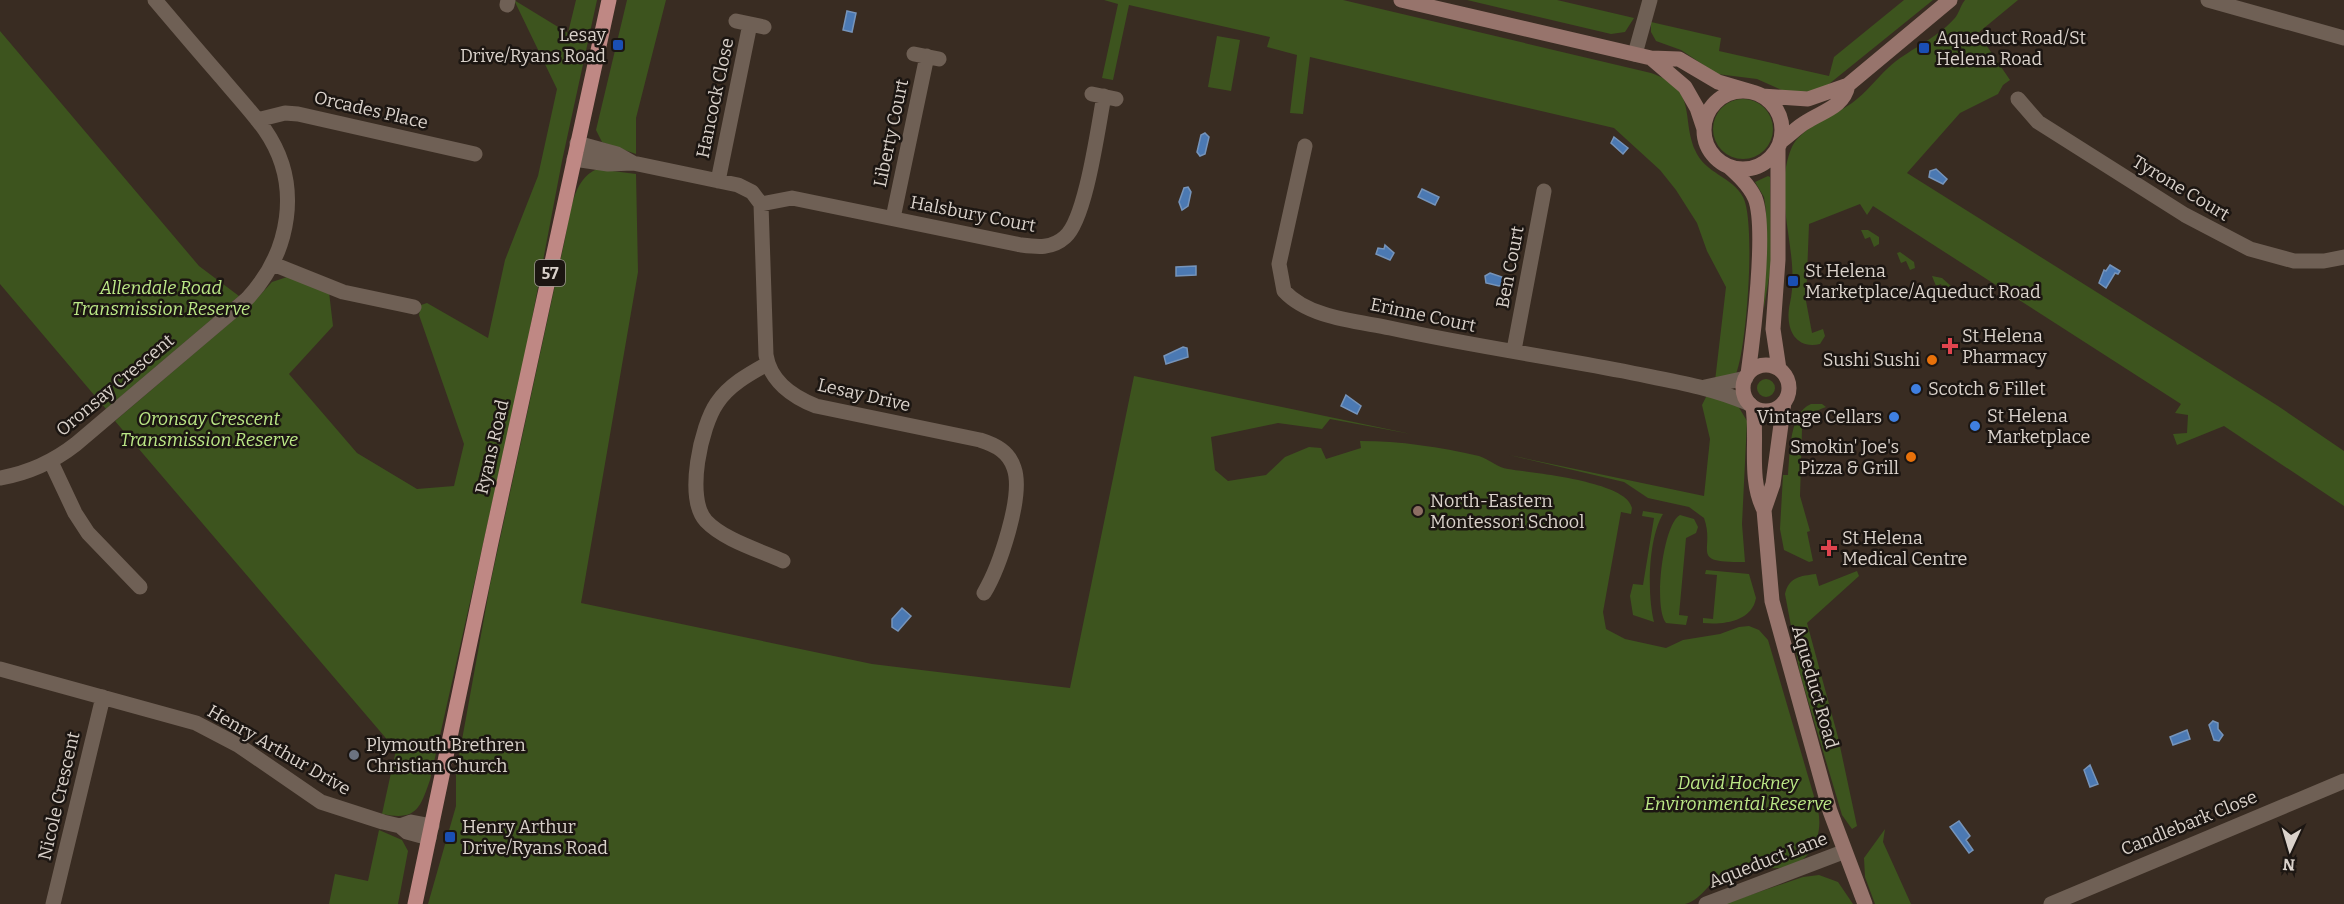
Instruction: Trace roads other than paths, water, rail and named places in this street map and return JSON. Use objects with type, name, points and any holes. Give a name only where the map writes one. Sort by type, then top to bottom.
[{"type":"main road","name":"Ryans Road","points":[[415,904],[609,0]]},
{"type":"main road","points":[[1401,0],[1651,58],[1678,59],[1718,82],[1757,94],[1778,113],[1782,129],[1779,144],[1778,260],[1773,329],[1779,369],[1788,382],[1789,388],[1784,402],[1770,410],[1752,405],[1744,391],[1756,293],[1758,215],[1751,190],[1727,166],[1716,159],[1708,148],[1697,108],[1685,87],[1651,58]]},
{"type":"main road","points":[[1704,129],[1711,108],[1722,97],[1737,92],[1808,99],[1848,85],[1950,0]]},
{"type":"main road","points":[[1727,166],[1754,168],[1769,159],[1779,144],[1806,122],[1840,101],[1848,85]]},
{"type":"main road","points":[[1747,376],[1766,365],[1779,369]]},
{"type":"main road","name":"Aqueduct Road","points":[[1764,510],[1773,484],[1784,402]]},
{"type":"main road","name":"Aqueduct Road","points":[[1752,405],[1757,439],[1755,483],[1764,510],[1766,561],[1776,624],[1844,852],[1865,904]]},
{"type":"street","name":"Oronsay Crescent","points":[[0,478],[30,471],[51,462],[76,444],[247,299],[273,264],[285,231],[287,184],[280,158],[257,120],[155,0]]},
{"type":"street","points":[[1635,54],[1650,0]]},
{"type":"street","points":[[2208,0],[2344,38]]},
{"type":"street","name":"Hancock Close","points":[[718,181],[750,24]]},
{"type":"street","name":"Liberty Court","points":[[892,218],[927,56]]},
{"type":"street","name":"Halsbury Court","points":[[761,204],[792,198],[1028,246],[1055,244],[1070,232],[1080,212],[1104,96]]},
{"type":"street","name":"Tyrone Court","points":[[2018,99],[2031,116],[2048,128],[2177,210],[2250,249],[2294,261],[2324,261],[2344,257]]},
{"type":"street","name":"Orcades Place","points":[[257,120],[285,113],[298,114],[475,154]]},
{"type":"street","points":[[577,143],[617,154],[633,163]]},
{"type":"street","name":"Erinne Court","points":[[1305,146],[1279,264],[1281,284],[1290,298],[1321,312],[1348,319],[1455,342],[1514,350],[1705,387],[1752,405]]},
{"type":"street","points":[[574,159],[608,164],[633,163],[718,181],[746,188],[761,204],[767,364],[732,386],[711,412],[704,435],[694,495],[699,512],[712,526],[783,561]]},
{"type":"street","name":"Ben Court","points":[[1514,350],[1544,191]]},
{"type":"street","points":[[273,264],[344,292],[414,307]]},
{"type":"street","name":"Lesay Drive","points":[[767,364],[783,386],[810,403],[980,440],[997,446],[1004,452],[1014,468],[1016,491],[1002,556],[984,593]]},
{"type":"street","name":"Erinne Court","points":[[1705,387],[1747,376]]},
{"type":"street","points":[[51,462],[75,513],[88,533],[140,587]]},
{"type":"street","name":"Henry Arthur Drive","points":[[0,669],[196,723],[238,745],[321,802],[361,817],[400,826],[407,832],[430,832]]},
{"type":"street","name":"Nicole Crescent","points":[[54,904],[103,696]]},
{"type":"street","name":"Candlebark Close","points":[[2051,904],[2344,781]]},
{"type":"street","name":"Aqueduct Lane","points":[[1706,904],[1844,852]]},
{"type":"water","points":[[847,11],[856,13],[852,32],[843,30]]},
{"type":"water","points":[[1205,133],[1209,137],[1205,154],[1200,156],[1197,152],[1201,135]]},
{"type":"water","points":[[1614,137],[1628,148],[1623,154],[1611,143]]},
{"type":"water","points":[[1936,169],[1947,179],[1943,184],[1929,177],[1930,171]]},
{"type":"water","points":[[1188,187],[1191,192],[1188,206],[1182,210],[1179,202],[1184,188]]},
{"type":"water","points":[[1422,189],[1439,197],[1435,205],[1418,197]]},
{"type":"water","points":[[1385,245],[1394,253],[1390,260],[1376,254],[1378,248],[1384,249]]},
{"type":"water","points":[[2110,265],[2120,271],[2118,274],[2115,273],[2106,288],[2099,283],[2104,270],[2106,271]]},
{"type":"water","points":[[1196,266],[1196,275],[1176,276],[1176,267]]},
{"type":"water","points":[[1490,273],[1502,277],[1504,284],[1499,286],[1486,283],[1485,276]]},
{"type":"water","points":[[1183,347],[1187,348],[1188,357],[1166,364],[1164,356]]},
{"type":"water","points":[[1346,395],[1361,406],[1357,414],[1341,406]]},
{"type":"water","points":[[902,608],[911,616],[898,631],[892,627],[892,619]]},
{"type":"water","points":[[2213,721],[2218,723],[2218,729],[2223,735],[2219,741],[2214,740],[2209,725]]},
{"type":"water","points":[[2187,730],[2190,739],[2173,745],[2170,737]]},
{"type":"water","points":[[2090,765],[2098,784],[2090,787],[2084,770]]},
{"type":"water","points":[[1959,821],[1970,836],[1966,840],[1973,850],[1969,853],[1950,827]]},
{"type":"place","name":"Lesay Drive/Ryans Road","points":[[618,45]]},
{"type":"place","name":"Aqueduct Road/St Helena Road","points":[[1924,48]]},
{"type":"place","name":"St Helena Marketplace/Aqueduct Road","points":[[1793,281]]},
{"type":"place","name":"St Helena Pharmacy","points":[[1950,346]]},
{"type":"place","name":"Sushi Sushi","points":[[1932,360]]},
{"type":"place","name":"Scotch & Fillet","points":[[1916,389]]},
{"type":"place","name":"Vintage Cellars","points":[[1894,417]]},
{"type":"place","name":"St Helena Marketplace","points":[[1975,426]]},
{"type":"place","name":"Smokin' Joe's Pizza & Grill","points":[[1911,457]]},
{"type":"place","name":"North-Eastern Montessori School","points":[[1418,511]]},
{"type":"place","name":"St Helena Medical Centre","points":[[1829,548]]},
{"type":"place","name":"Plymouth Brethren Christian Church","points":[[354,755]]},
{"type":"place","name":"Henry Arthur Drive/Ryans Road","points":[[450,837]]},
{"type":"park label","name":"Allendale Road Transmission Reserve","points":[[161,298]]},
{"type":"park label","name":"Oronsay Crescent Transmission Reserve","points":[[209,429]]},
{"type":"park label","name":"David Hockney Environmental Reserve","points":[[1738,793]]}]
